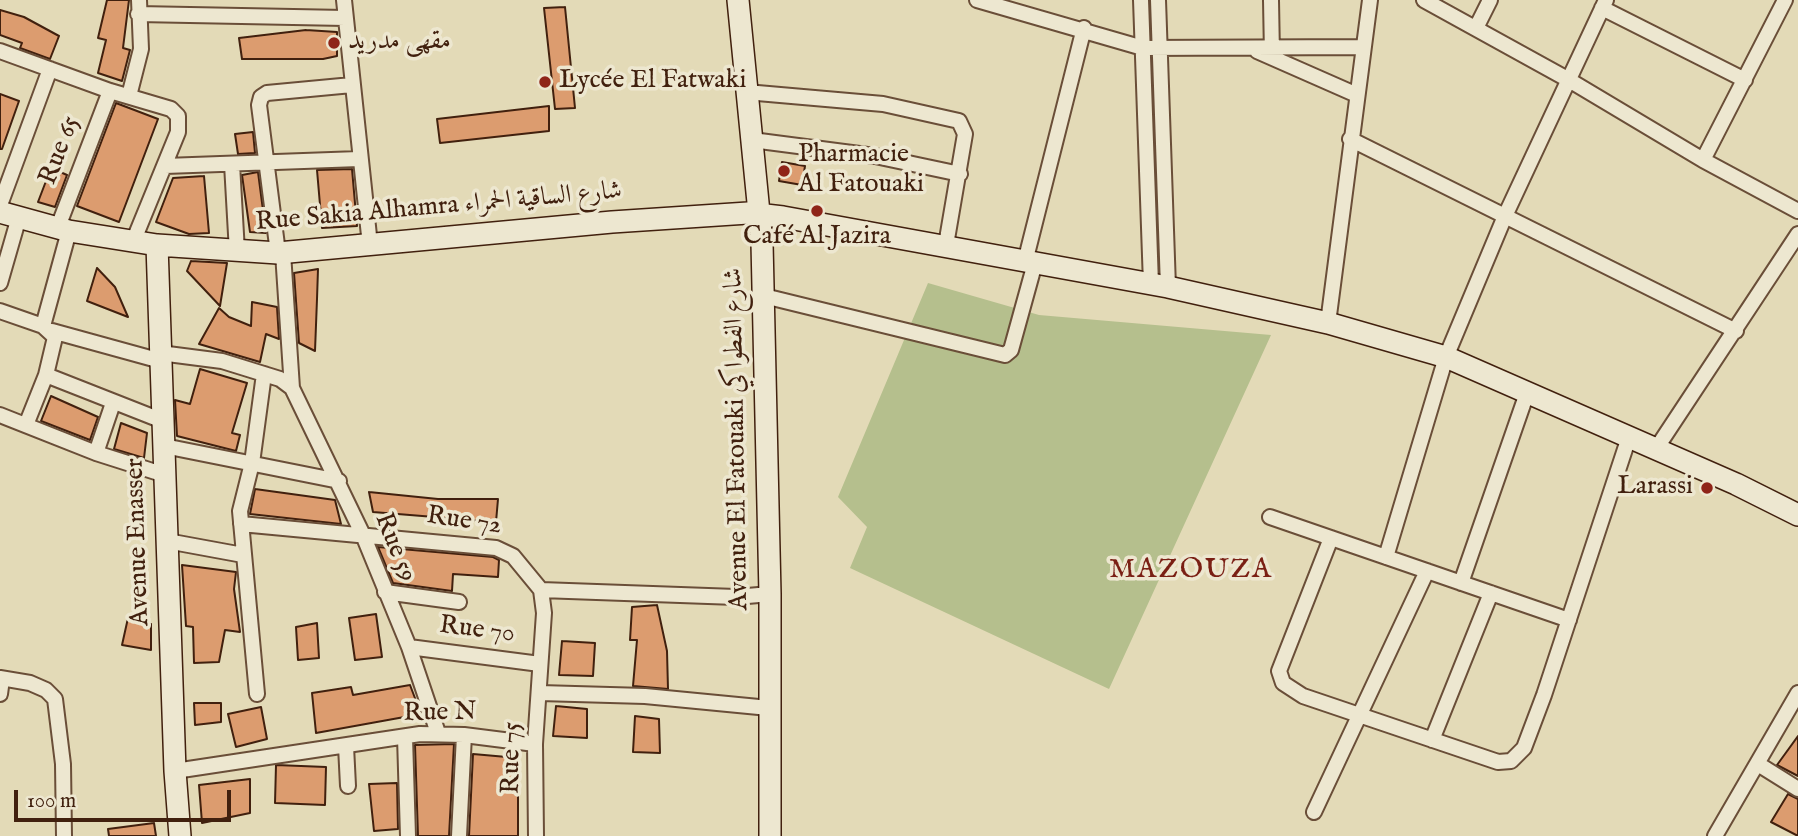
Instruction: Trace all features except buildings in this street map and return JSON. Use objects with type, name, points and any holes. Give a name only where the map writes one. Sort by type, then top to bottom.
[{"type":"street","points":[[344,0],[370,245]]},
{"type":"street","name":"Avenue El Fatouaki شارع الفطواكي","points":[[738,0],[760,214],[764,296],[770,594],[770,836]]},
{"type":"street","points":[[977,0],[1084,28],[1143,48],[1253,49],[1272,53],[1357,95]]},
{"type":"street","points":[[1141,0],[1160,286]]},
{"type":"street","points":[[1157,0],[1160,286]]},
{"type":"street","points":[[1271,0],[1272,53]]},
{"type":"street","points":[[1328,323],[1370,0]]},
{"type":"street","points":[[1424,0],[1569,80],[1703,160],[1798,211]]},
{"type":"street","points":[[1476,28],[1490,0]]},
{"type":"street","points":[[1703,160],[1785,0]]},
{"type":"street","points":[[1385,557],[1446,357],[1505,216],[1604,4],[1745,80]]},
{"type":"street","points":[[129,96],[141,49],[139,7],[345,18]]},
{"type":"street","points":[[764,296],[1005,355],[1011,350],[1084,28]]},
{"type":"street","points":[[1272,53],[1364,47]]},
{"type":"street","points":[[0,51],[110,91],[171,109],[180,118],[180,126],[166,166],[133,242]]},
{"type":"street","points":[[0,205],[50,69]]},
{"type":"street","points":[[292,388],[280,253],[259,105],[261,97],[267,93],[352,85]]},
{"type":"street","name":"Rue 65","points":[[26,425],[55,344],[47,328],[64,229],[110,91]]},
{"type":"street","points":[[746,92],[883,104],[955,119],[962,124],[965,134],[960,174],[946,245]]},
{"type":"street","points":[[1350,139],[1736,331]]},
{"type":"street","points":[[752,140],[874,156],[960,174]]},
{"type":"street","points":[[166,166],[359,159]]},
{"type":"street","points":[[232,164],[237,252]]},
{"type":"street","points":[[0,283],[9,214]]},
{"type":"street","name":"Rue Sakia Alhamra شارع الساقية الحمراء","points":[[9,214],[64,229],[133,242],[237,252],[280,253],[612,222],[760,214],[946,245],[1160,286],[1328,323],[1446,357],[1798,515]]},
{"type":"street","points":[[1656,449],[1798,234]]},
{"type":"street","name":"Avenue Enasser","points":[[157,245],[175,771],[180,836]]},
{"type":"street","points":[[0,311],[47,328],[161,357],[182,354],[222,361],[280,379],[292,388]]},
{"type":"street","points":[[257,694],[240,502],[252,463],[264,374]]},
{"type":"street","points":[[46,375],[163,421]]},
{"type":"street","name":"Rue 59","points":[[292,388],[363,535],[409,647],[438,733]]},
{"type":"street","points":[[1461,583],[1527,393]]},
{"type":"street","points":[[96,453],[113,403]]},
{"type":"street","points":[[0,415],[96,453],[165,475]]},
{"type":"street","points":[[1331,538],[1279,671],[1289,689],[1498,762],[1518,757],[1544,695],[1629,438]]},
{"type":"street","points":[[164,446],[339,481]]},
{"type":"street","points":[[1270,517],[1569,620]]},
{"type":"street","name":"Rue 72","points":[[241,524],[506,550],[541,590]]},
{"type":"street","points":[[167,541],[243,555]]},
{"type":"street","points":[[1314,812],[1427,572]]},
{"type":"street","points":[[541,590],[736,597],[770,594]]},
{"type":"street","name":"Rue 75","points":[[536,831],[535,744],[544,613],[541,590]]},
{"type":"street","points":[[385,592],[459,602]]},
{"type":"street","points":[[1432,740],[1492,593]]},
{"type":"street","name":"Rue 70","points":[[409,647],[540,664]]},
{"type":"street","points":[[1,684],[30,683],[46,690],[55,699],[62,764],[64,836]]},
{"type":"street","points":[[540,693],[645,696],[769,708]]},
{"type":"street","points":[[1714,836],[1798,693]]},
{"type":"street","name":"Rue N","points":[[175,771],[269,754],[438,733],[535,744]]},
{"type":"street","points":[[459,836],[464,735]]},
{"type":"street","points":[[405,737],[408,836]]},
{"type":"street","points":[[346,746],[348,786]]},
{"type":"street","points":[[1758,764],[1798,789]]},
{"type":"green space","points":[[928,283],[1039,315],[1271,335],[1109,689],[850,568],[867,527],[838,497]]},
{"type":"place","name":"مقهى مدريد","points":[[334,43]]},
{"type":"place","name":"Lycée El Fatwaki","points":[[545,82]]},
{"type":"place","name":"Pharmacie Al Fatouaki","points":[[784,171]]},
{"type":"place","name":"Café Al Jazira","points":[[817,211]]},
{"type":"place","name":"Larassi","points":[[1707,488]]},
{"type":"district","name":"MAZOUZA","points":[[1191,571]]}]
